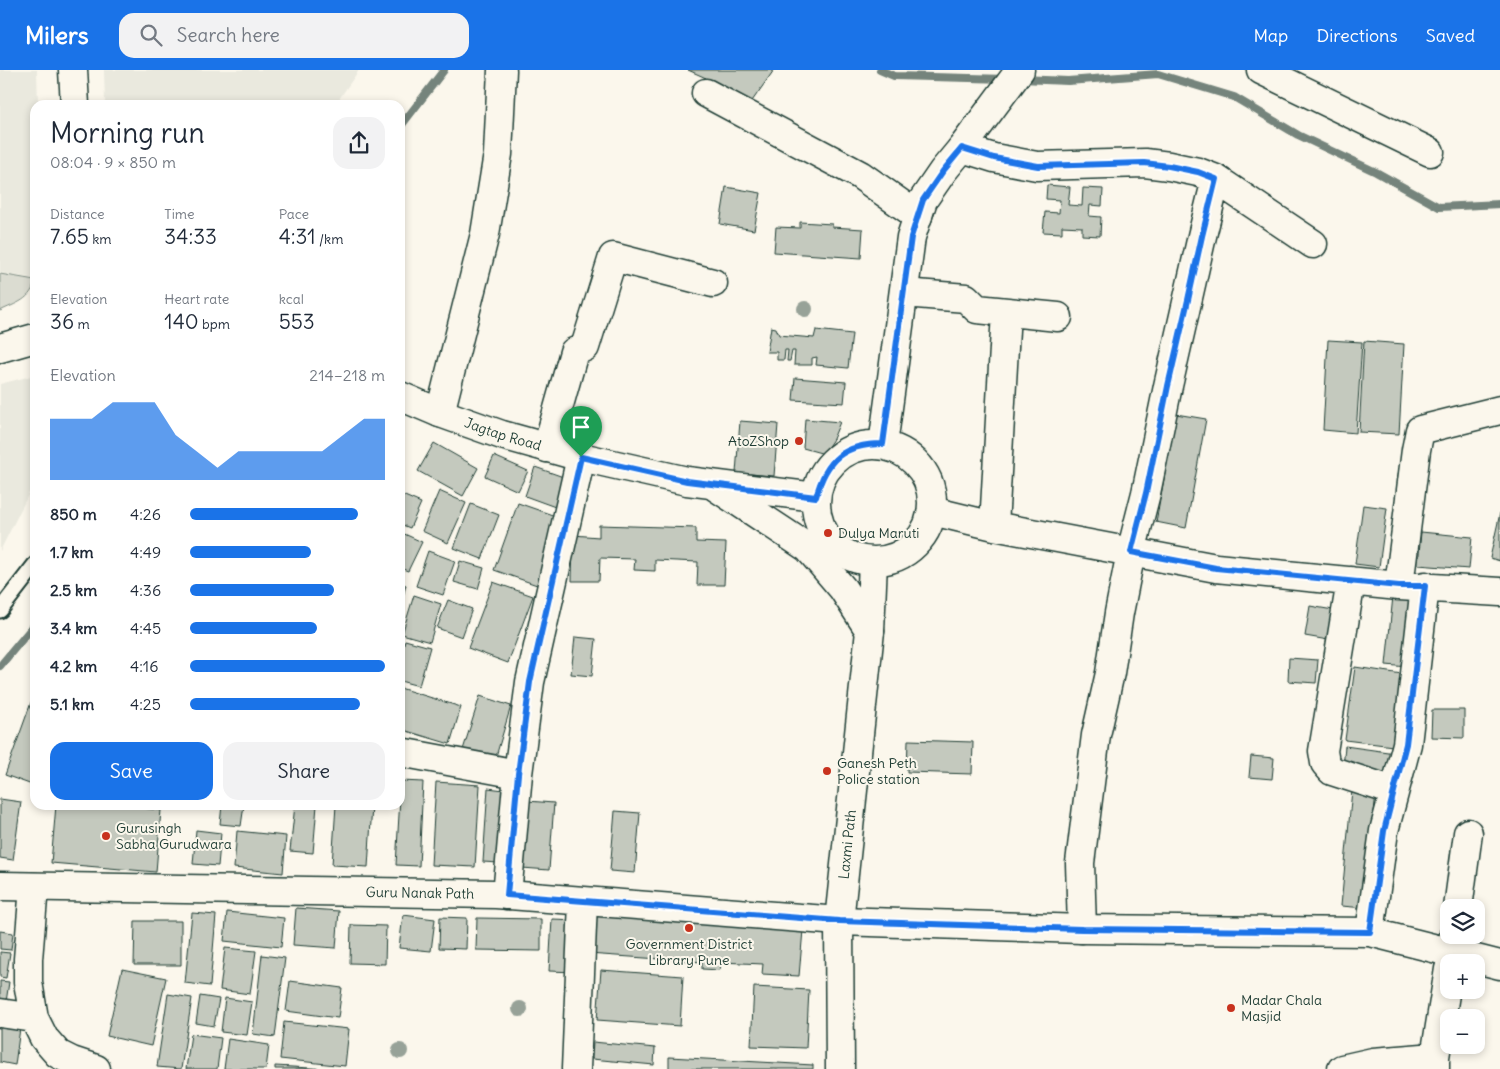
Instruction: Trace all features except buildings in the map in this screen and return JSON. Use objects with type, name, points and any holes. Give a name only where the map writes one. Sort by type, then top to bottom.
[{"type":"street","points":[[73,70],[75,100]]},
{"type":"street","points":[[440,413],[485,234],[498,154],[502,70]]},
{"type":"street","points":[[1261,70],[1430,152]]},
{"type":"street","points":[[883,444],[911,237],[923,200],[1013,80]]},
{"type":"street","points":[[706,93],[860,175],[918,216]]},
{"type":"street","points":[[962,148],[994,158],[1038,166],[1144,163],[1198,172],[1216,179],[1313,244]]},
{"type":"street","points":[[1082,929],[1080,863],[1084,817],[1096,735],[1110,673],[1131,552],[1146,493],[1162,412],[1216,179]]},
{"type":"street","points":[[548,448],[574,352],[586,347],[613,257],[713,283]]},
{"type":"street","points":[[904,293],[966,298],[977,309],[1058,317]]},
{"type":"street","points":[[994,526],[1006,312]]},
{"type":"street","points":[[0,348],[30,339]]},
{"type":"street","name":"Jagtap Road","points":[[405,398],[502,435],[581,457],[687,481],[816,497]]},
{"type":"street","points":[[1370,932],[1384,831],[1406,744],[1416,450],[1420,430],[1500,410]]},
{"type":"street","points":[[868,444],[883,444],[898,449],[911,457],[921,468],[929,481],[932,511],[927,527],[918,542],[906,553],[890,560],[873,562],[854,558],[837,549],[824,534],[817,516],[816,497],[820,482],[828,467],[838,456],[852,448],[868,444]]},
{"type":"street","points":[[507,895],[518,774],[530,682],[581,457]]},
{"type":"street","points":[[713,485],[808,548],[843,589],[870,630]]},
{"type":"street","points":[[932,511],[994,526],[1216,568],[1351,581],[1500,592]]},
{"type":"street","name":"Laxmi Path","points":[[840,1069],[839,921],[870,630],[873,562]]},
{"type":"street","points":[[1351,581],[1323,751],[1325,763],[1332,771],[1394,791]]},
{"type":"street","points":[[405,753],[518,774]]},
{"type":"street","points":[[1459,899],[1468,833]]},
{"type":"street","name":"Guru Nanak Path","points":[[0,886],[507,895],[839,921],[1082,929],[1370,932],[1447,954]]},
{"type":"street","points":[[34,887],[28,959],[28,982],[34,1018],[44,1038],[58,1054],[96,1069]]},
{"type":"street","points":[[576,1069],[583,902]]},
{"type":"street","name":"Guru Nanak Path","points":[[1485,962],[1500,965]]},
{"type":"street","points":[[1342,1069],[1374,1062],[1435,1063],[1444,999]]},
{"type":"street","points":[[0,1012],[34,1018]]},
{"type":"lane","points":[[0,610],[30,571]]},
{"type":"shaded area","points":[[0,70],[37,70],[38,100],[30,100],[30,278],[0,273]]},
{"type":"shaded area","points":[[104,70],[359,70],[338,100],[105,100]]},
{"type":"shaded area","points":[[0,274],[30,279],[30,293],[17,303],[0,311]]},
{"type":"shaded area","points":[[30,376],[30,491],[0,551],[0,384]]},
{"type":"waterway","points":[[405,121],[444,70]]},
{"type":"waterway","points":[[880,70],[894,76],[1007,79]]},
{"type":"waterway","points":[[1021,79],[1068,81],[1158,74],[1234,97],[1298,135],[1376,172],[1439,207],[1500,204]]},
{"type":"waterway","points":[[0,666],[30,630]]},
{"type":"place","name":"AtoZShop","points":[[799,441]]},
{"type":"place","name":"Dulya Maruti","points":[[828,533]]},
{"type":"place","name":"Ganesh Peth Police station","points":[[827,771]]},
{"type":"place","name":"Gurusingh Sabha Gurudwara","points":[[106,836]]},
{"type":"place","name":"Government District Library Pune","points":[[689,928]]},
{"type":"place","name":"Madar Chala Masjid","points":[[1231,1008]]},
{"type":"route","points":[[962,148],[994,158],[1038,166],[1144,163],[1198,172],[1216,179],[1168,386],[1146,493],[1131,552],[1216,568],[1399,586],[1425,586],[1406,744],[1384,831],[1370,932],[1082,929],[839,921],[507,895],[518,774],[530,682],[581,457],[687,481],[816,497],[820,482],[828,467],[838,456],[852,448],[868,444],[883,444],[911,237],[923,200],[962,148]]}]
